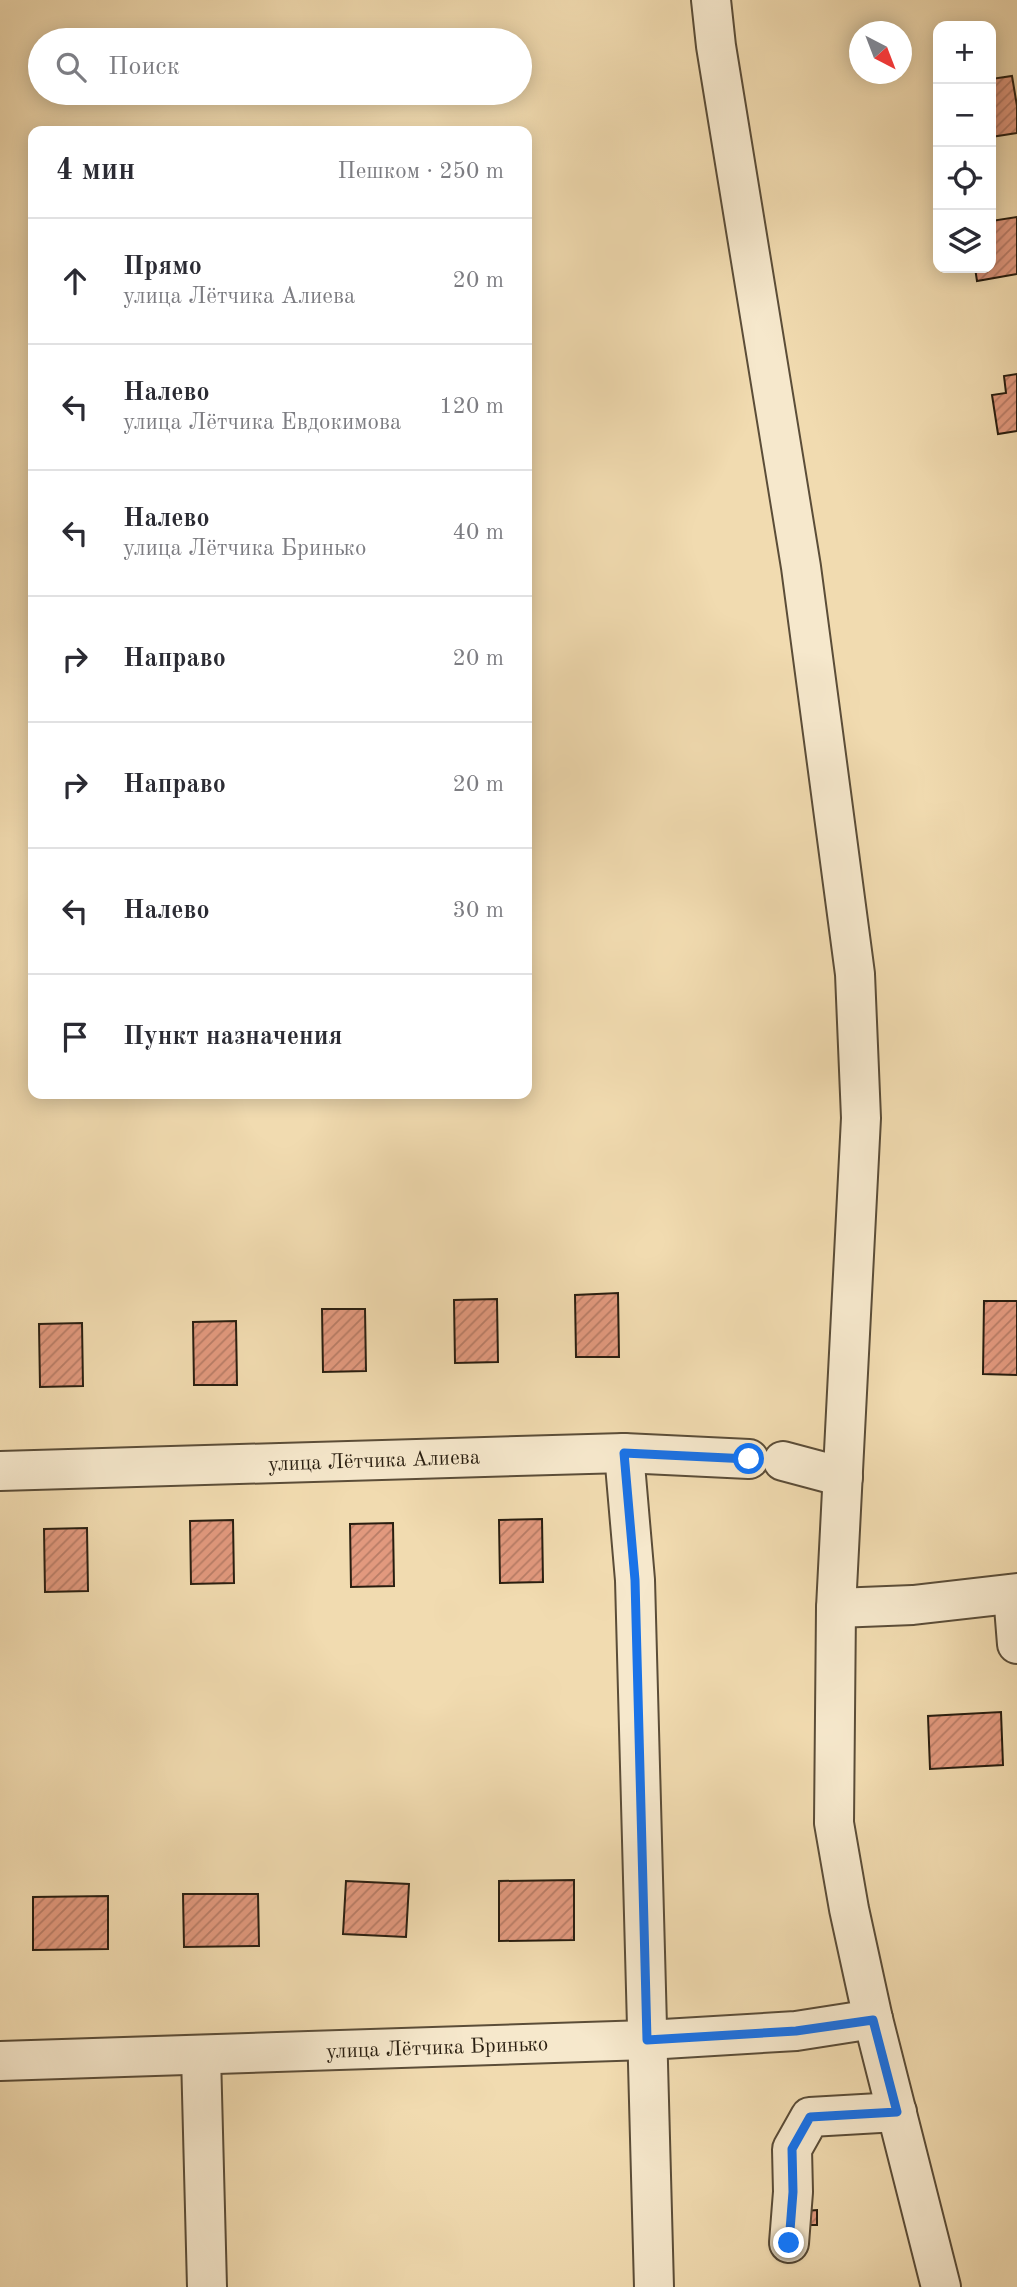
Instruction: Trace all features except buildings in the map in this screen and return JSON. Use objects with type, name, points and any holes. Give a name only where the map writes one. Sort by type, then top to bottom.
[{"type":"street","points":[[704,0],[716,46]]},
{"type":"street","points":[[711,0],[716,46],[801,567],[855,974],[861,1118],[836,1608],[834,1823],[873,2020],[940,2287]]},
{"type":"street","points":[[624,1453],[635,1580],[654,2287]]},
{"type":"street","name":"улица Лётчика Алиева","points":[[0,1471],[624,1453],[766,1460],[843,1478]]},
{"type":"street","points":[[836,1608],[913,1605],[1015,1594],[1017,1644]]},
{"type":"street","name":"улица Лётчика Бринько","points":[[0,2061],[647,2040],[796,2031],[873,2020]]},
{"type":"street","points":[[201,2055],[207,2287]]},
{"type":"street","points":[[789,2243],[793,2192],[792,2149],[810,2117],[897,2112]]},
{"type":"route","points":[[749,1459],[624,1453],[635,1580],[647,2040],[796,2031],[873,2020],[897,2112],[810,2117],[792,2149],[793,2192],[789,2243]]}]
